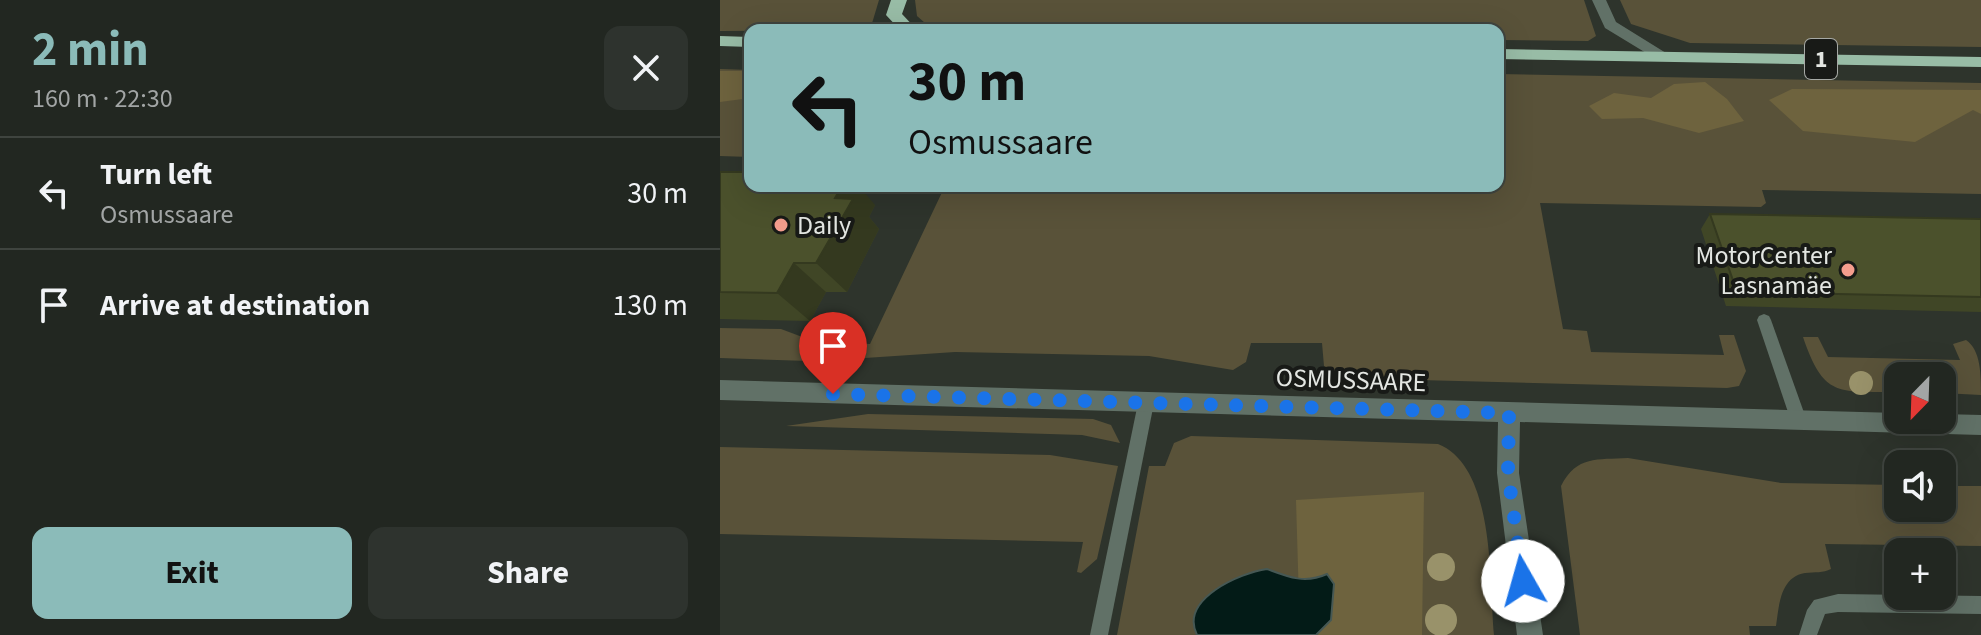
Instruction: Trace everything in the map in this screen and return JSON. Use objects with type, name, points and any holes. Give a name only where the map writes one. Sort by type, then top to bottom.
[{"type":"highway","points":[[899,0],[894,15],[903,24]]},
{"type":"highway","name":"1","points":[[1504,54],[1981,62]]},
{"type":"street","points":[[1599,0],[1610,25],[1661,56]]},
{"type":"street","name":"OSMUSSAARE","points":[[720,390],[1981,425]]},
{"type":"street","points":[[1509,413],[1508,473],[1530,635]]},
{"type":"lane","points":[[1764,320],[1799,421]]},
{"type":"lane","points":[[1099,635],[1146,403]]},
{"type":"lane","points":[[1808,635],[1813,616],[1820,606],[1838,603],[1981,605]]},
{"type":"shaded area","points":[[720,0],[879,0],[872,24],[744,24],[744,31],[720,31]]},
{"type":"shaded area","points":[[915,0],[1584,0],[1596,36],[1588,41],[1504,40],[1504,24],[929,24],[917,16]]},
{"type":"shaded area","points":[[1620,0],[1981,0],[1981,47],[1690,43],[1631,24]]},
{"type":"shaded area","points":[[720,69],[744,70],[744,157],[720,156]]},
{"type":"shaded area","points":[[720,71],[744,71],[744,99],[720,102]]},
{"type":"shaded area","points":[[1504,74],[1981,83],[1981,194],[1762,190],[1766,203],[1761,207],[1540,203],[1563,329],[1587,331],[1591,352],[1724,355],[1719,335],[1734,335],[1746,371],[1739,386],[1341,378],[1324,366],[1322,343],[1251,343],[1246,362],[1233,370],[1149,356],[955,352],[850,359],[855,343],[870,344],[942,192],[1504,192]]},
{"type":"shaded area","points":[[1705,82],[1727,99],[1744,121],[1699,133],[1643,118],[1602,119],[1589,106],[1614,93],[1651,98],[1674,84]]},
{"type":"shaded area","points":[[1792,89],[1981,90],[1981,114],[1973,110],[1915,142],[1803,131],[1769,100]]},
{"type":"shaded area","points":[[720,328],[781,329],[813,341],[808,361],[720,358]]},
{"type":"shaded area","points":[[1803,337],[1818,337],[1828,357],[1960,360],[1953,344],[1966,340],[1977,357],[1981,395],[1956,394],[1956,362],[1884,362],[1884,392],[1861,392],[1848,391],[1827,381],[1818,372]]},
{"type":"shaded area","points":[[868,414],[1093,419],[1111,425],[1120,443],[1082,435],[786,426]]},
{"type":"shaded area","points":[[1191,436],[1438,444],[1457,457],[1471,476],[1480,501],[1486,529],[1494,635],[1117,635],[1149,466],[1165,466],[1174,443]]},
{"type":"shaded area","points":[[720,447],[1050,455],[1118,466],[1097,559],[1081,573],[1077,572],[1083,542],[720,534]]},
{"type":"shaded area","points":[[1628,458],[1781,483],[1884,485],[1884,522],[1956,522],[1956,486],[1981,486],[1981,546],[1956,546],[1956,538],[1884,538],[1884,545],[1825,544],[1831,569],[1805,573],[1790,580],[1782,594],[1776,626],[1749,626],[1750,635],[1580,635],[1561,486],[1574,469],[1597,460]]},
{"type":"shaded area","points":[[1424,492],[1422,635],[1300,635],[1296,500]]},
{"type":"water","points":[[1267,569],[1304,579],[1327,574],[1334,584],[1331,620],[1316,635],[1197,635],[1194,622],[1204,599],[1228,582]]},
{"type":"building","points":[[720,172],[744,172],[744,192],[838,192],[835,198],[853,199],[816,263],[794,263],[777,293],[720,292]]},
{"type":"building","name":"MotorCenter Lasnamäe","points":[[1710,214],[1981,219],[1981,297],[1737,292]]},
{"type":"place","name":"Daily","points":[[781,225]]},
{"type":"place","name":"MotorCenter Lasnamäe","points":[[1848,270]]},
{"type":"route","points":[[833,394],[1509,413],[1508,473],[1523,581]]}]
